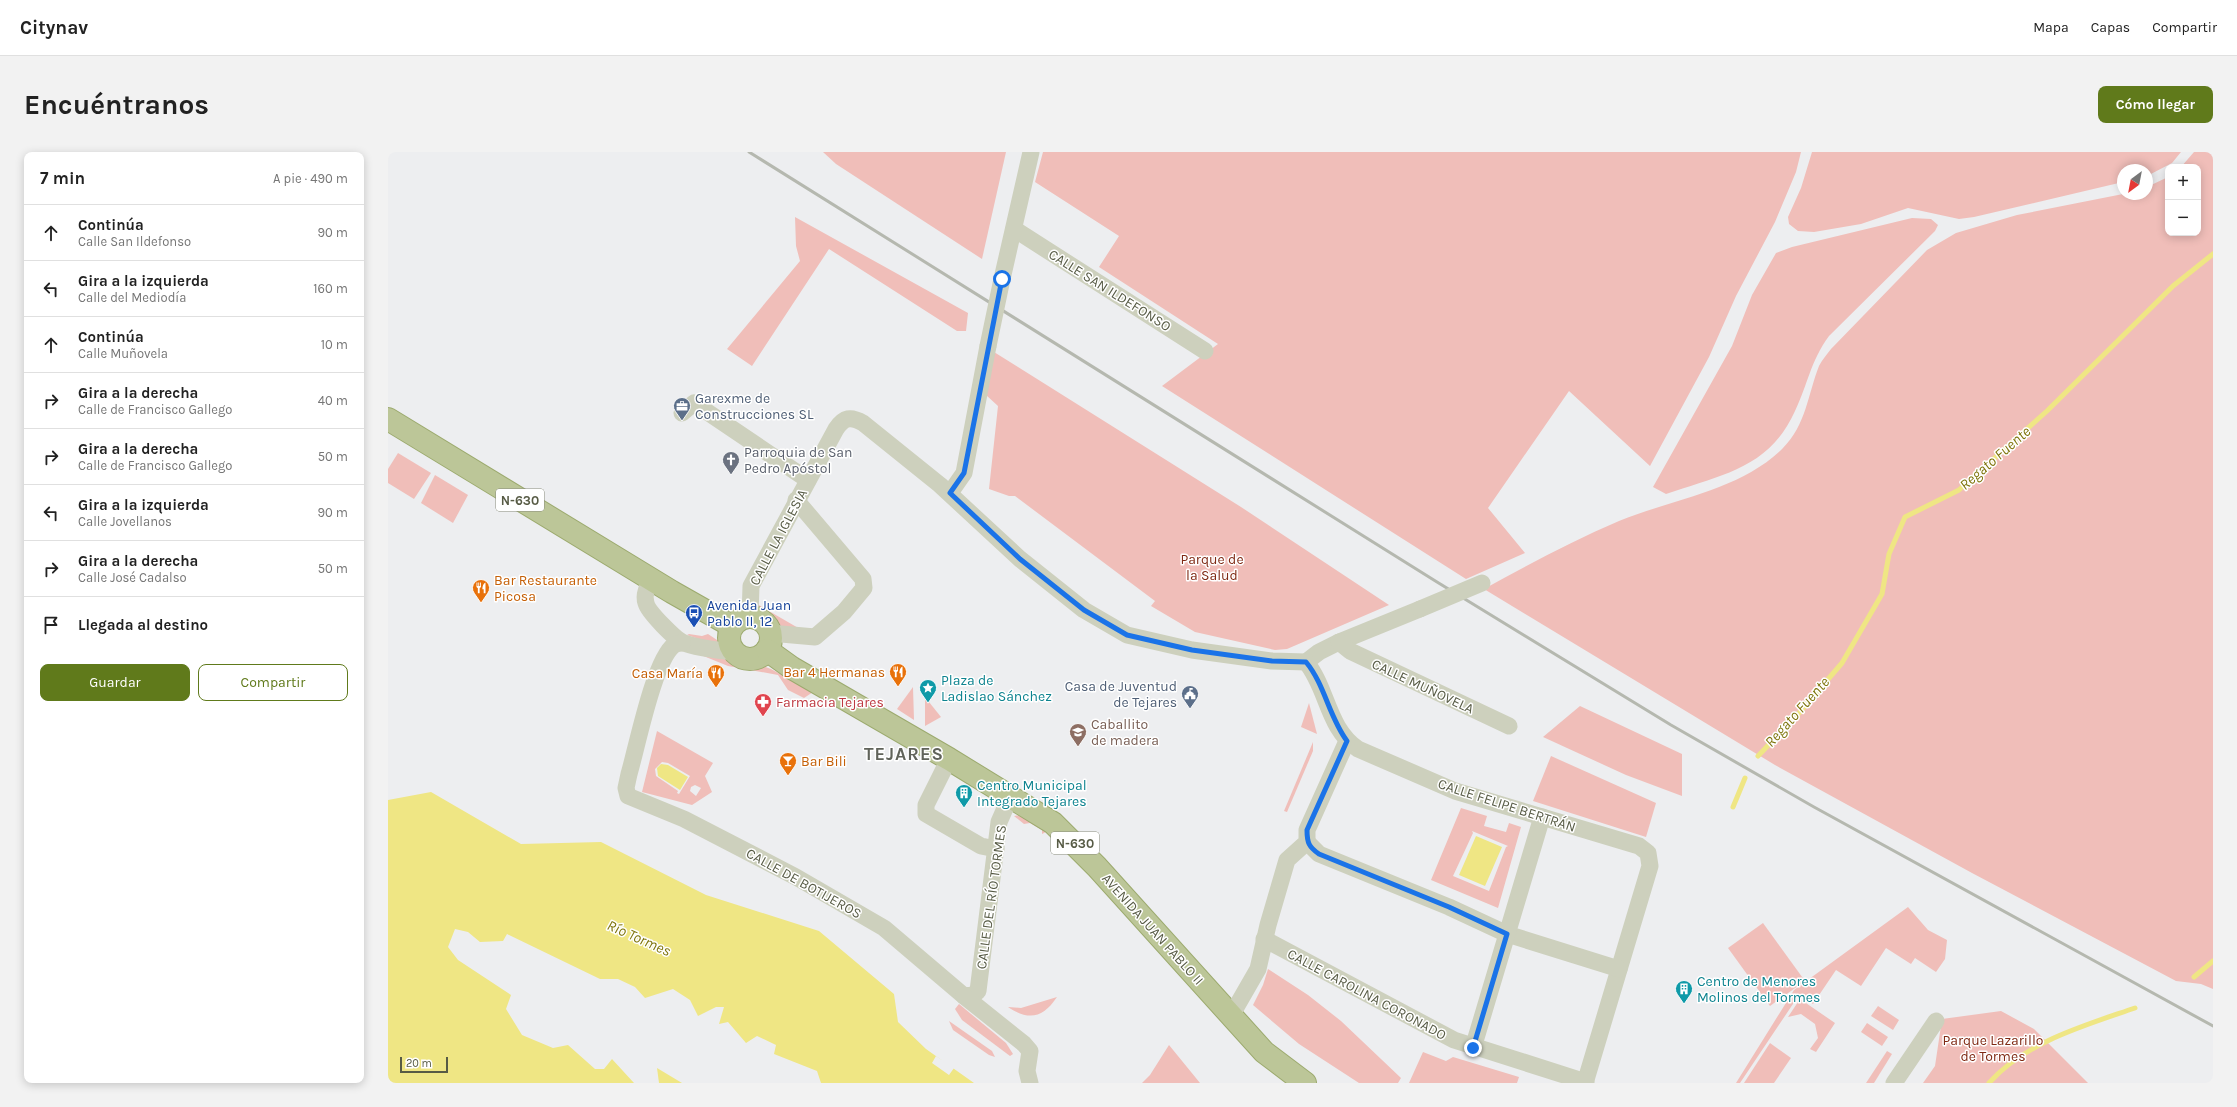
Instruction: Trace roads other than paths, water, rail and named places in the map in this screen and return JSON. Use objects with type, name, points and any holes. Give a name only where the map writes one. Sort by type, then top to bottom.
[{"type":"highway","name":"N-630","points":[[388,419],[652,580]]},
{"type":"highway","name":"AVENIDA JUAN PABLO II","points":[[652,580],[741,622],[763,622],[768,642],[792,668],[949,759],[1054,823],[1066,833],[1264,1052],[1306,1083]]},
{"type":"highway","points":[[741,622],[729,639],[734,652],[746,658],[759,657],[768,642]]},
{"type":"street","points":[[1031,152],[988,346],[964,473],[950,493],[1020,559],[1084,610],[1127,635],[1175,647],[1272,661],[1306,662],[1319,652],[1339,642],[1420,610],[1482,583]]},
{"type":"street","name":"CALLE SAN ILDEFONSO","points":[[1014,230],[1205,351]]},
{"type":"street","points":[[682,413],[694,403],[808,480]]},
{"type":"street","name":"CALLE LA IGLESIA","points":[[741,622],[751,586],[796,500],[836,429],[845,419],[856,418],[950,493]]},
{"type":"street","points":[[768,642],[793,636],[808,638],[820,634],[844,612],[864,588],[863,579],[796,500]]},
{"type":"street","points":[[652,580],[646,591],[646,603],[662,623],[682,643],[709,650],[734,652]]},
{"type":"street","name":"CALLE MUÑOVELA","points":[[1339,642],[1350,651],[1509,726]]},
{"type":"street","name":"CALLE DE BOTIJEROS","points":[[682,643],[674,645],[658,671],[629,774],[626,788],[628,796],[684,819],[796,877],[884,928],[968,995],[1024,1044],[1030,1051],[1027,1071],[1030,1083]]},
{"type":"street","points":[[1306,662],[1313,671],[1335,724],[1347,741],[1307,830],[1307,842],[1319,854],[1449,907],[1507,934],[1619,969],[1586,1082]]},
{"type":"street","name":"CALLE FELIPE BERTRÁN","points":[[1347,741],[1358,749],[1455,790],[1639,846],[1648,853],[1650,866],[1619,969]]},
{"type":"street","points":[[949,759],[926,806],[926,814],[981,846],[996,849]]},
{"type":"street","name":"CALLE DEL RÍO TORMES","points":[[968,995],[978,991],[999,822],[1010,797]]},
{"type":"street","points":[[1473,1048],[1542,817]]},
{"type":"street","points":[[1231,1016],[1258,969],[1264,939],[1287,860],[1307,842]]},
{"type":"street","name":"CALLE CAROLINA CORONADO","points":[[1264,939],[1445,1035],[1473,1048],[1586,1082]]},
{"type":"street","points":[[1894,1083],[1936,1022]]},
{"type":"water","points":[[661,764],[668,765],[688,777],[680,790],[658,776],[657,768]]},
{"type":"water","name":"Río Tormes","points":[[431,792],[521,844],[601,842],[706,895],[819,931],[894,994],[898,1022],[926,1049],[974,1083],[821,1083],[817,1071],[774,1054],[776,1045],[757,1036],[746,1043],[728,1022],[719,1024],[724,1007],[716,1007],[698,1016],[690,1000],[673,989],[645,998],[635,987],[618,979],[600,979],[507,934],[503,941],[480,942],[468,932],[455,929],[448,947],[458,960],[511,995],[506,1009],[522,1035],[553,1048],[568,1045],[595,1069],[604,1069],[612,1059],[634,1083],[388,1083],[388,800]]},
{"type":"water","points":[[1476,836],[1502,847],[1485,886],[1459,875]]},
{"type":"water","points":[[657,1068],[682,1083],[659,1083]]},
{"type":"waterway","name":"Regato Fuente","points":[[1758,756],[1799,713],[1842,663],[1882,594],[1889,554],[1905,517],[1959,490],[2047,411],[2173,286],[2213,254]]},
{"type":"waterway","name":"Regato Fuente","points":[[1733,807],[1745,778]]},
{"type":"waterway","points":[[2194,977],[2213,961]]},
{"type":"waterway","points":[[1989,1083],[2020,1056],[2057,1036],[2135,1008]]},
{"type":"railway","points":[[749,152],[1437,582],[1671,725],[1814,807],[2213,1026]]},
{"type":"place","name":"Garexme de Construcciones SL","points":[[682,421]]},
{"type":"place","name":"Parroquia de San Pedro Apóstol","points":[[731,475]]},
{"type":"place","name":"Bar Restaurante Picosa","points":[[481,603]]},
{"type":"place","name":"Avenida Juan Pablo II, 12","points":[[694,628]]},
{"type":"place","name":"Bar 4 Hermanas","points":[[898,687]]},
{"type":"place","name":"Casa María","points":[[716,688]]},
{"type":"place","name":"Plaza de Ladislao Sánchez","points":[[928,703]]},
{"type":"place","name":"Casa de Juventud de Tejares","points":[[1190,709]]},
{"type":"place","name":"Farmacia Tejares","points":[[763,717]]},
{"type":"place","name":"Caballito de madera","points":[[1078,747]]},
{"type":"place","name":"Bar Bili","points":[[788,776]]},
{"type":"place","name":"Centro Municipal Integrado Tejares","points":[[964,808]]},
{"type":"place","name":"Centro de Menores Molinos del Tormes","points":[[1684,1004]]},
{"type":"district","name":"TEJARES","points":[[904,754]]},
{"type":"park label","name":"Parque de la Salud","points":[[1212,568]]},
{"type":"park label","name":"Parque Lazarillo de Tormes","points":[[1993,1048]]}]
